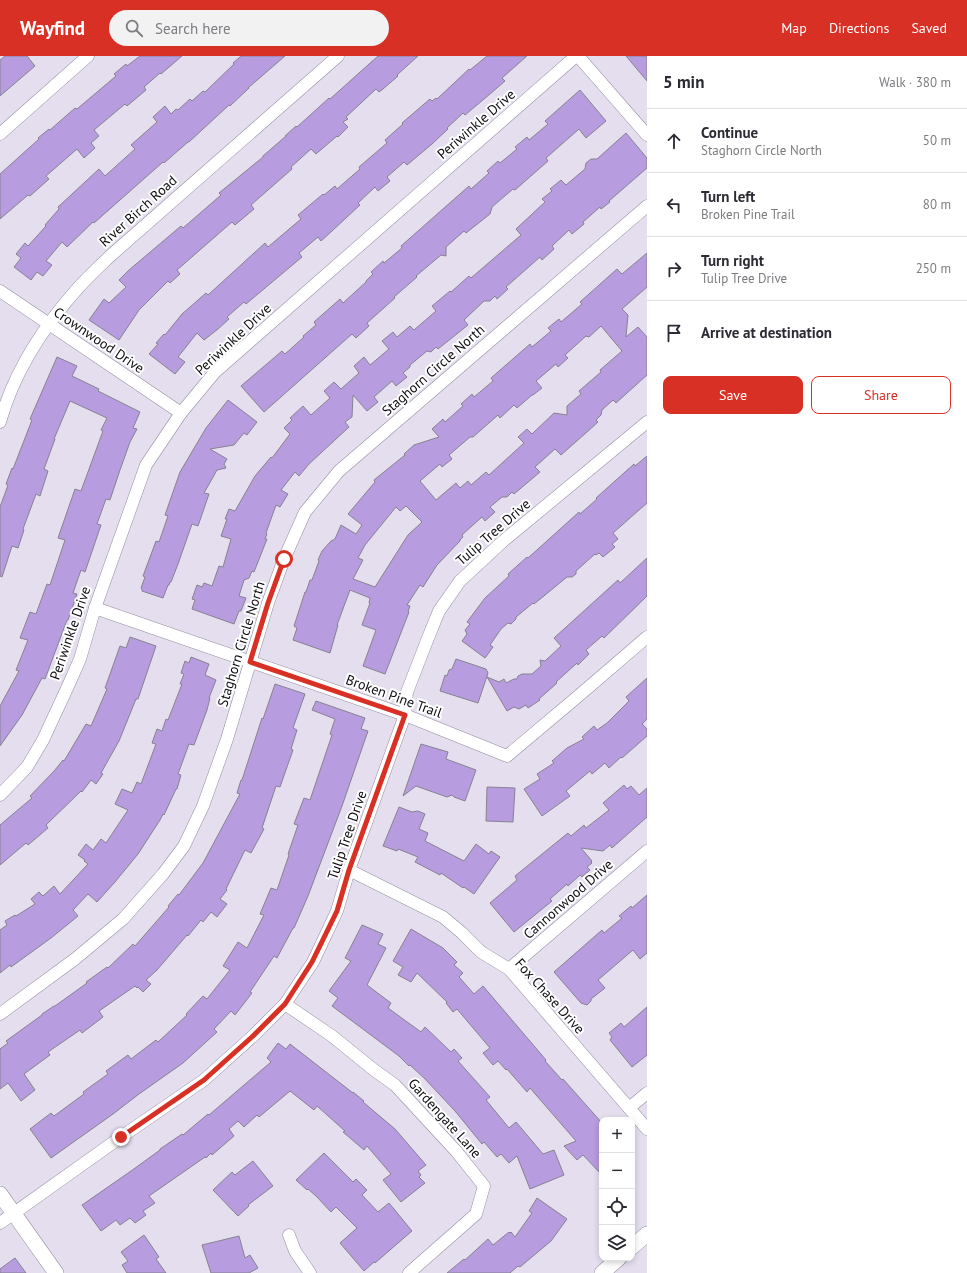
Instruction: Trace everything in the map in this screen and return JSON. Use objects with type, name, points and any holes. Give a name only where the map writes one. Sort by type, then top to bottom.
[{"type":"street","points":[[0,134],[88,56]]},
{"type":"street","name":"River Birch Road","points":[[0,422],[5,404],[27,357],[49,324],[79,287],[109,257],[338,56]]},
{"type":"street","points":[[577,56],[647,135]]},
{"type":"street","name":"Periwinkle Drive","points":[[0,794],[27,767],[44,740],[80,659],[95,608],[146,465],[181,413],[215,372],[577,56]]},
{"type":"street","name":"Staghorn Circle North","points":[[0,1014],[74,960],[123,919],[163,874],[184,846],[203,806],[227,739],[268,603],[284,559],[305,512],[339,471],[647,206]]},
{"type":"street","name":"Crownwood Drive","points":[[0,291],[181,413]]},
{"type":"street","name":"Tulip Tree Drive","points":[[0,1223],[204,1080],[253,1036],[285,1004],[316,956],[337,911],[349,870],[405,715],[407,692],[439,611],[460,581],[502,542],[647,422]]},
{"type":"street","name":"Broken Pine Trail","points":[[95,608],[405,715],[507,756],[647,637]]},
{"type":"street","name":"Cannonwood Drive","points":[[509,969],[647,851]]},
{"type":"street","name":"Fox Chase Drive","points":[[349,870],[443,917],[481,952],[509,969],[647,1129]]},
{"type":"street","name":"Gardengate Lane","points":[[285,1004],[332,1036],[395,1085],[456,1151],[484,1186],[476,1214],[409,1273]]},
{"type":"street","points":[[629,1108],[647,1093]]},
{"type":"street","points":[[0,1194],[56,1273]]},
{"type":"street","points":[[635,1244],[647,1234]]},
{"type":"street","points":[[289,1235],[295,1251],[310,1273]]},
{"type":"street","points":[[602,1273],[616,1261]]},
{"type":"building","points":[[5,56],[27,56],[35,66],[0,96],[0,60]]},
{"type":"building","points":[[140,56],[182,56],[144,87],[146,90],[127,106],[125,104],[94,130],[99,136],[91,143],[95,148],[84,158],[77,149],[46,176],[49,179],[0,219],[0,174],[39,139],[38,138],[49,129],[50,130],[75,108],[77,109],[116,76],[114,74],[126,64],[127,66]]},
{"type":"building","points":[[241,56],[285,56],[189,142],[164,163],[163,162],[94,223],[93,222],[67,247],[62,242],[46,261],[52,265],[43,276],[37,272],[31,280],[14,267],[21,258],[16,254],[25,243],[28,246],[46,226],[45,225],[59,209],[58,207],[99,169],[105,176],[135,149],[131,145],[157,122],[153,117],[165,106],[171,114],[190,99],[192,101],[203,91],[205,92]]},
{"type":"building","points":[[378,56],[418,56],[383,89],[379,92],[376,89],[346,117],[348,119],[343,122],[348,127],[338,137],[337,136],[316,154],[311,149],[291,167],[292,169],[251,205],[254,209],[235,225],[232,222],[177,270],[180,274],[170,283],[168,281],[139,310],[119,340],[89,320],[104,299],[109,303],[126,287],[119,280],[129,270],[181,226],[183,228],[221,195],[219,193],[263,157],[296,126],[297,127],[329,98],[330,99]]},
{"type":"building","points":[[487,56],[527,56],[502,78],[505,81],[465,115],[463,113],[432,144],[407,165],[404,162],[387,177],[390,181],[378,191],[375,187],[358,203],[360,205],[321,241],[318,237],[299,253],[302,257],[246,304],[244,302],[227,317],[229,319],[218,329],[204,340],[197,333],[178,357],[185,362],[175,374],[149,354],[158,344],[156,343],[164,334],[165,335],[182,314],[206,293],[208,295],[265,243],[268,247],[301,219],[298,215],[323,194],[324,195],[335,186],[337,189],[360,169],[359,167],[387,143],[385,140],[403,124],[402,123],[430,99],[432,101],[436,98],[437,99],[469,69],[470,70]]},
{"type":"building","points":[[626,56],[647,56],[647,81]]},
{"type":"building","points":[[580,90],[606,121],[586,138],[579,129],[546,158],[548,161],[515,190],[513,189],[492,207],[490,214],[466,233],[464,231],[446,247],[446,256],[441,255],[416,276],[417,277],[367,323],[369,326],[356,338],[352,334],[264,412],[241,386],[282,351],[285,354],[316,325],[314,322],[340,299],[343,303],[366,282],[373,274],[371,272],[383,261],[384,263],[402,248],[401,246],[469,186],[471,189],[489,173],[487,171],[498,161],[500,163],[517,149],[515,147],[527,137],[529,140],[548,124],[545,121]]},
{"type":"building","points":[[626,133],[647,158],[647,168],[609,201],[610,202],[601,209],[600,207],[572,234],[569,230],[552,246],[554,249],[542,260],[540,257],[506,287],[508,289],[497,299],[495,296],[490,301],[484,301],[464,320],[468,325],[438,349],[436,347],[431,352],[427,351],[410,365],[410,367],[403,373],[407,377],[396,386],[392,381],[374,397],[378,402],[367,411],[353,395],[352,417],[345,422],[349,427],[309,464],[299,476],[295,472],[281,490],[288,494],[280,507],[276,505],[266,533],[265,539],[267,539],[254,572],[252,571],[249,578],[244,580],[239,596],[246,598],[234,624],[192,609],[195,600],[192,599],[197,585],[202,587],[204,583],[212,586],[219,566],[223,567],[231,539],[221,536],[229,509],[235,511],[255,476],[271,457],[272,458],[290,434],[284,428],[292,420],[290,418],[303,406],[311,415],[330,398],[324,391],[334,382],[341,389],[359,373],[354,366],[364,357],[370,365],[389,349],[382,341],[393,332],[397,337],[410,326],[414,330],[436,311],[432,306],[469,276],[471,278],[521,235],[516,229],[545,202],[542,199],[552,191],[550,189],[561,180],[566,185],[585,169],[586,163],[591,159],[597,159]]},
{"type":"building","points":[[647,253],[647,287],[622,309],[628,315],[626,337],[638,327],[647,337],[647,375],[616,403],[613,400],[602,410],[601,415],[596,420],[598,422],[561,455],[555,449],[535,467],[540,472],[514,494],[512,492],[507,497],[502,497],[490,507],[495,512],[485,521],[482,517],[462,535],[463,537],[460,541],[437,565],[423,587],[420,585],[407,605],[410,606],[409,612],[385,674],[363,666],[376,630],[362,625],[370,603],[370,598],[350,590],[337,625],[330,653],[293,640],[297,628],[294,626],[305,592],[310,580],[312,580],[322,551],[331,541],[335,539],[341,525],[356,534],[362,525],[348,514],[375,482],[374,480],[405,455],[404,454],[414,445],[439,437],[432,429],[443,419],[445,422],[463,406],[461,404],[472,394],[474,397],[493,381],[491,378],[530,344],[532,347],[551,331],[548,328],[559,319],[561,322],[582,304],[580,302],[617,269],[622,274]],"holes":[[[601,326],[622,351],[579,391],[581,394],[567,406],[567,415],[554,413],[532,434],[527,429],[518,437],[524,443],[489,475],[486,472],[471,485],[468,481],[460,488],[456,483],[436,500],[420,481],[440,464],[442,467],[452,459],[449,455],[470,437],[473,437],[498,415],[500,418],[514,405],[517,408],[542,388],[536,381],[556,364],[558,367],[568,358],[565,355],[586,336],[589,337]],[[406,506],[422,522],[408,535],[375,587],[353,579],[363,560],[358,558],[365,545],[396,507],[400,511]]]},
{"type":"building","points":[[57,357],[77,366],[72,376],[140,412],[133,428],[137,429],[130,442],[110,500],[106,499],[97,524],[101,525],[85,572],[81,570],[73,593],[77,594],[45,679],[42,678],[22,715],[0,746],[0,706],[19,671],[16,670],[28,640],[20,638],[30,612],[36,614],[47,584],[50,585],[65,540],[58,538],[75,489],[81,491],[103,431],[101,430],[107,418],[70,401],[54,439],[44,469],[48,471],[40,496],[36,494],[23,529],[24,530],[18,548],[12,546],[2,577],[0,576],[0,507],[8,485],[6,484],[32,420],[30,419]]},
{"type":"building","points":[[228,400],[257,422],[247,435],[244,433],[234,445],[210,449],[227,459],[224,464],[226,468],[217,470],[204,493],[209,494],[198,526],[192,524],[171,582],[168,585],[163,598],[142,591],[141,588],[145,577],[143,576],[156,541],[159,542],[168,516],[165,515],[180,472],[206,428]]},
{"type":"building","points":[[647,456],[647,503],[613,533],[618,539],[612,544],[615,547],[603,557],[599,553],[596,555],[595,554],[576,571],[576,574],[572,577],[567,577],[516,617],[511,624],[508,623],[501,629],[490,645],[493,647],[485,658],[462,641],[467,634],[465,630],[470,624],[467,622],[485,598],[509,576],[508,574],[579,512],[580,514],[634,464],[635,466]]},
{"type":"building","points":[[647,558],[647,596],[604,638],[602,636],[586,650],[589,654],[578,665],[577,663],[556,682],[557,683],[539,699],[540,700],[528,708],[526,705],[519,709],[514,707],[507,711],[487,677],[499,682],[504,679],[506,683],[517,679],[518,676],[522,674],[532,674],[541,666],[540,660],[545,661],[561,646],[554,638],[618,580],[620,583]]},
{"type":"building","points":[[130,637],[156,646],[138,699],[136,699],[119,741],[101,773],[103,774],[96,784],[91,780],[82,792],[81,791],[46,825],[48,828],[28,845],[26,843],[0,865],[0,825],[32,798],[30,796],[63,760],[64,761],[86,724],[91,726],[107,689],[105,688],[120,646],[126,648]]},
{"type":"building","points":[[191,657],[209,664],[205,675],[216,680],[194,745],[189,744],[178,774],[181,775],[177,789],[164,815],[163,814],[138,854],[97,902],[88,894],[73,910],[78,916],[51,938],[11,967],[10,965],[0,973],[0,930],[7,925],[5,921],[35,904],[31,899],[39,892],[43,896],[54,886],[60,894],[88,864],[78,855],[86,844],[93,850],[101,839],[106,843],[128,810],[115,804],[122,789],[132,793],[137,782],[141,784],[156,744],[152,743],[157,729],[162,731],[166,719],[168,720],[182,684],[180,684],[184,674],[181,673],[185,661],[189,663]]},
{"type":"building","points":[[456,659],[486,669],[488,673],[478,703],[440,691],[445,675],[447,676],[449,670],[452,669]]},
{"type":"building","points":[[647,678],[647,719],[642,724],[647,729],[647,736],[609,768],[605,763],[592,774],[590,771],[566,791],[570,796],[542,816],[524,789],[540,779],[537,774],[554,763],[552,761],[567,748],[584,739],[582,737],[594,726],[597,730],[607,723],[629,701],[626,697]]},
{"type":"building","points":[[275,684],[305,694],[293,728],[297,730],[291,749],[293,750],[280,787],[276,786],[262,828],[264,829],[251,853],[245,850],[226,889],[227,890],[220,899],[227,904],[217,917],[211,912],[203,922],[201,920],[157,970],[146,980],[151,984],[143,992],[135,986],[99,1011],[103,1017],[82,1033],[80,1030],[48,1052],[50,1055],[24,1074],[35,1090],[21,1101],[8,1083],[0,1089],[0,1049],[8,1043],[6,1041],[87,983],[86,982],[107,967],[108,968],[133,944],[135,946],[169,907],[168,906],[178,894],[179,895],[203,863],[240,794],[237,793],[241,780]]},
{"type":"building","points":[[316,701],[365,718],[361,729],[368,731],[308,896],[294,928],[277,958],[274,956],[250,992],[252,993],[235,1015],[231,1011],[214,1029],[217,1032],[183,1063],[51,1158],[30,1129],[51,1113],[54,1116],[84,1094],[83,1092],[108,1074],[106,1071],[128,1055],[131,1059],[156,1040],[158,1042],[187,1015],[186,1014],[203,996],[207,999],[230,970],[223,966],[238,942],[247,948],[264,915],[260,914],[271,888],[277,890],[298,825],[294,824],[304,798],[310,800],[332,735],[330,734],[335,719],[312,710]]},
{"type":"building","points":[[421,744],[448,752],[446,759],[476,770],[465,801],[452,795],[447,797],[416,786],[403,796]]},
{"type":"building","points":[[624,785],[627,789],[631,786],[639,795],[647,788],[647,817],[612,848],[610,845],[603,851],[581,848],[592,861],[592,863],[587,867],[590,870],[582,877],[580,875],[568,886],[567,884],[550,899],[552,901],[514,932],[490,903],[517,880],[515,876],[568,833],[571,836],[584,825],[586,828],[609,810],[603,803]]},
{"type":"building","points":[[487,787],[515,788],[513,822],[486,821]]},
{"type":"building","points":[[399,807],[412,812],[418,811],[425,814],[419,829],[428,833],[425,841],[464,861],[476,844],[489,854],[491,851],[500,857],[474,894],[441,873],[440,875],[415,862],[418,857],[398,849],[397,851],[383,846]]},
{"type":"building","points":[[647,895],[647,953],[640,959],[633,950],[598,980],[605,988],[591,999],[587,1005],[581,1003],[554,972],[602,930],[604,933],[622,918],[619,916],[631,906],[632,908]]},
{"type":"building","points":[[362,925],[383,934],[378,944],[386,948],[367,985],[391,1003],[388,1008],[421,1032],[425,1027],[451,1052],[454,1049],[462,1058],[458,1061],[490,1097],[486,1100],[509,1128],[516,1122],[543,1154],[554,1150],[564,1175],[530,1189],[517,1156],[509,1163],[501,1154],[497,1157],[484,1142],[482,1144],[455,1111],[410,1065],[409,1066],[399,1056],[332,1006],[338,998],[329,991],[351,961],[345,958]]},
{"type":"building","points":[[411,929],[443,948],[457,962],[454,965],[463,973],[459,977],[474,994],[483,986],[546,1060],[545,1061],[599,1120],[599,1172],[583,1155],[577,1160],[564,1146],[576,1141],[530,1088],[527,1092],[498,1061],[493,1065],[483,1053],[490,1048],[457,1009],[453,1012],[446,1003],[447,1002],[417,973],[411,982],[398,975],[403,967],[393,961]]},
{"type":"building","points":[[647,1007],[647,1055],[632,1067],[610,1040],[612,1037],[609,1033],[621,1023],[624,1027]]},
{"type":"building","points":[[278,1043],[286,1049],[290,1044],[353,1092],[395,1129],[426,1165],[418,1171],[421,1175],[419,1177],[425,1183],[401,1202],[383,1180],[391,1174],[367,1146],[364,1150],[343,1132],[345,1131],[317,1106],[314,1110],[290,1091],[259,1117],[257,1115],[244,1127],[238,1121],[229,1129],[234,1136],[212,1155],[211,1153],[206,1158],[205,1157],[149,1196],[155,1203],[143,1211],[146,1215],[135,1223],[130,1218],[120,1225],[116,1220],[101,1231],[82,1205],[160,1149],[182,1134],[183,1135],[208,1114],[209,1115],[271,1062],[267,1058]]},
{"type":"building","points":[[324,1153],[353,1182],[356,1179],[367,1190],[362,1195],[378,1212],[389,1203],[412,1231],[364,1271],[340,1243],[357,1228],[336,1207],[331,1212],[317,1197],[296,1180]]},
{"type":"building","points":[[253,1161],[273,1186],[248,1205],[249,1206],[238,1216],[213,1190],[232,1172],[235,1175]]},
{"type":"building","points":[[537,1198],[567,1219],[551,1241],[520,1267],[518,1266],[510,1273],[447,1273],[464,1259],[465,1260],[488,1239],[493,1245],[509,1232],[511,1232],[515,1237],[532,1213],[529,1211]]},
{"type":"building","points":[[144,1235],[159,1257],[156,1259],[166,1273],[127,1273],[122,1265],[128,1261],[121,1252]]},
{"type":"building","points":[[239,1236],[245,1258],[250,1255],[258,1268],[249,1273],[211,1273],[202,1245]]},
{"type":"building","points":[[15,1258],[26,1273],[0,1273],[0,1269]]},
{"type":"route","points":[[121,1137],[204,1080],[253,1036],[285,1004],[312,962],[337,911],[349,870],[405,715],[250,662],[268,603],[284,559]]}]
